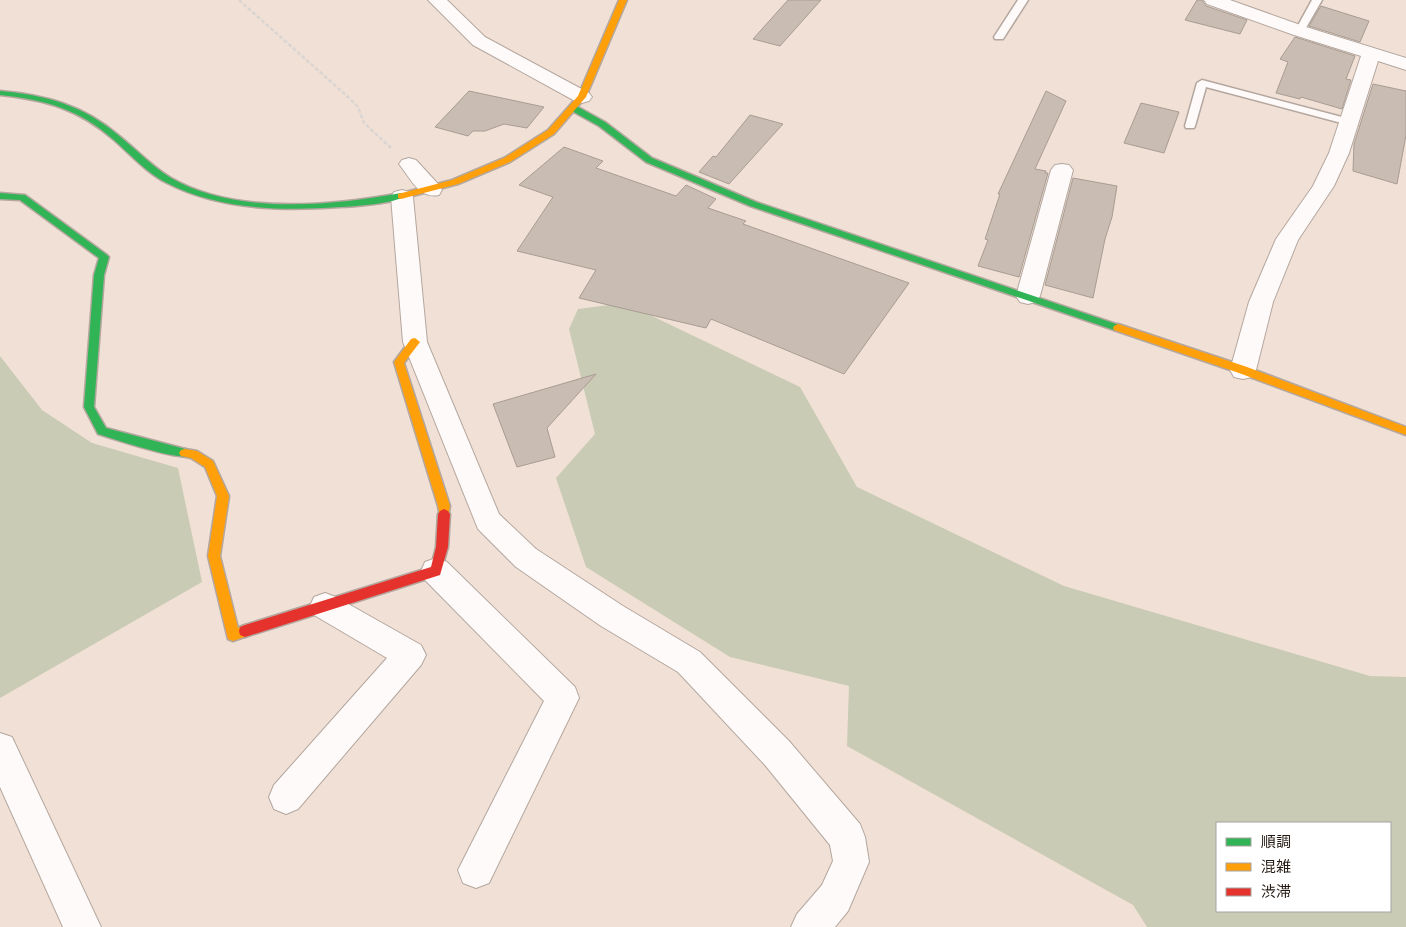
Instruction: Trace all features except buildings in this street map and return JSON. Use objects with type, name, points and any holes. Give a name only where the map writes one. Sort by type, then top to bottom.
[{"type":"street","points":[[437,0],[479,41],[579,103],[602,124],[648,160],[753,204],[1243,370],[1406,431]]},
{"type":"street","points":[[0,94],[55,101],[75,108],[99,124],[159,174],[184,188],[222,199],[257,205],[298,207],[402,197],[431,190],[476,175],[520,154],[549,133],[579,103],[623,0]]},
{"type":"street","points":[[1213,0],[1300,31],[1406,64]]},
{"type":"street","points":[[1243,370],[1261,302],[1287,239],[1323,186],[1339,153],[1371,54]]},
{"type":"street","points":[[409,164],[431,190]]},
{"type":"street","points":[[1028,296],[1062,170]]},
{"type":"street","points":[[0,196],[22,197],[104,257],[99,275],[89,406],[102,432],[165,449],[193,454],[209,464],[224,496],[214,556],[233,635],[436,571]]},
{"type":"street","points":[[402,197],[415,342],[488,521],[526,558],[612,616],[689,662],[777,753],[847,837],[851,862],[834,898],[810,927]]},
{"type":"street","points":[[415,342],[399,362],[444,506],[442,548],[436,571]]},
{"type":"street","points":[[436,571],[563,698],[476,870]]},
{"type":"street","points":[[286,797],[410,655],[325,606]]},
{"type":"street","points":[[0,749],[82,927]]},
{"type":"lane","points":[[999,36],[1023,0]]},
{"type":"lane","points":[[1300,31],[1317,0]]},
{"type":"lane","points":[[1190,126],[1202,84],[1348,122]]},
{"type":"path","points":[[239,0],[347,96],[358,108],[364,124],[409,164]]},
{"type":"green space","points":[[625,303],[800,387],[857,487],[1064,586],[1370,676],[1406,677],[1406,927],[1147,927],[1133,905],[847,746],[849,686],[730,657],[586,567],[556,478],[595,434],[569,329],[578,309]]},
{"type":"green space","points":[[0,356],[42,410],[92,443],[178,468],[202,582],[0,698]]},
{"type":"traffic: fast","points":[[0,93],[48,100],[76,110],[103,127],[163,177],[194,192],[252,204],[283,206],[346,204],[401,196]]},
{"type":"traffic: fast","points":[[575,109],[602,124],[649,160],[753,204],[1118,328]]},
{"type":"traffic: fast","points":[[0,196],[22,197],[104,257],[99,275],[89,407],[102,431],[185,453]]},
{"type":"traffic: slow","points":[[401,196],[455,182],[507,160],[551,132],[582,97],[623,0]]},
{"type":"traffic: slow","points":[[1118,328],[1243,370],[1406,431]]},
{"type":"traffic: slow","points":[[415,342],[399,362],[444,506],[444,514]]},
{"type":"traffic: slow","points":[[185,453],[193,454],[209,464],[223,496],[214,556],[233,635],[245,631]]},
{"type":"traffic: jam","points":[[245,631],[436,571],[442,547],[444,514]]}]
